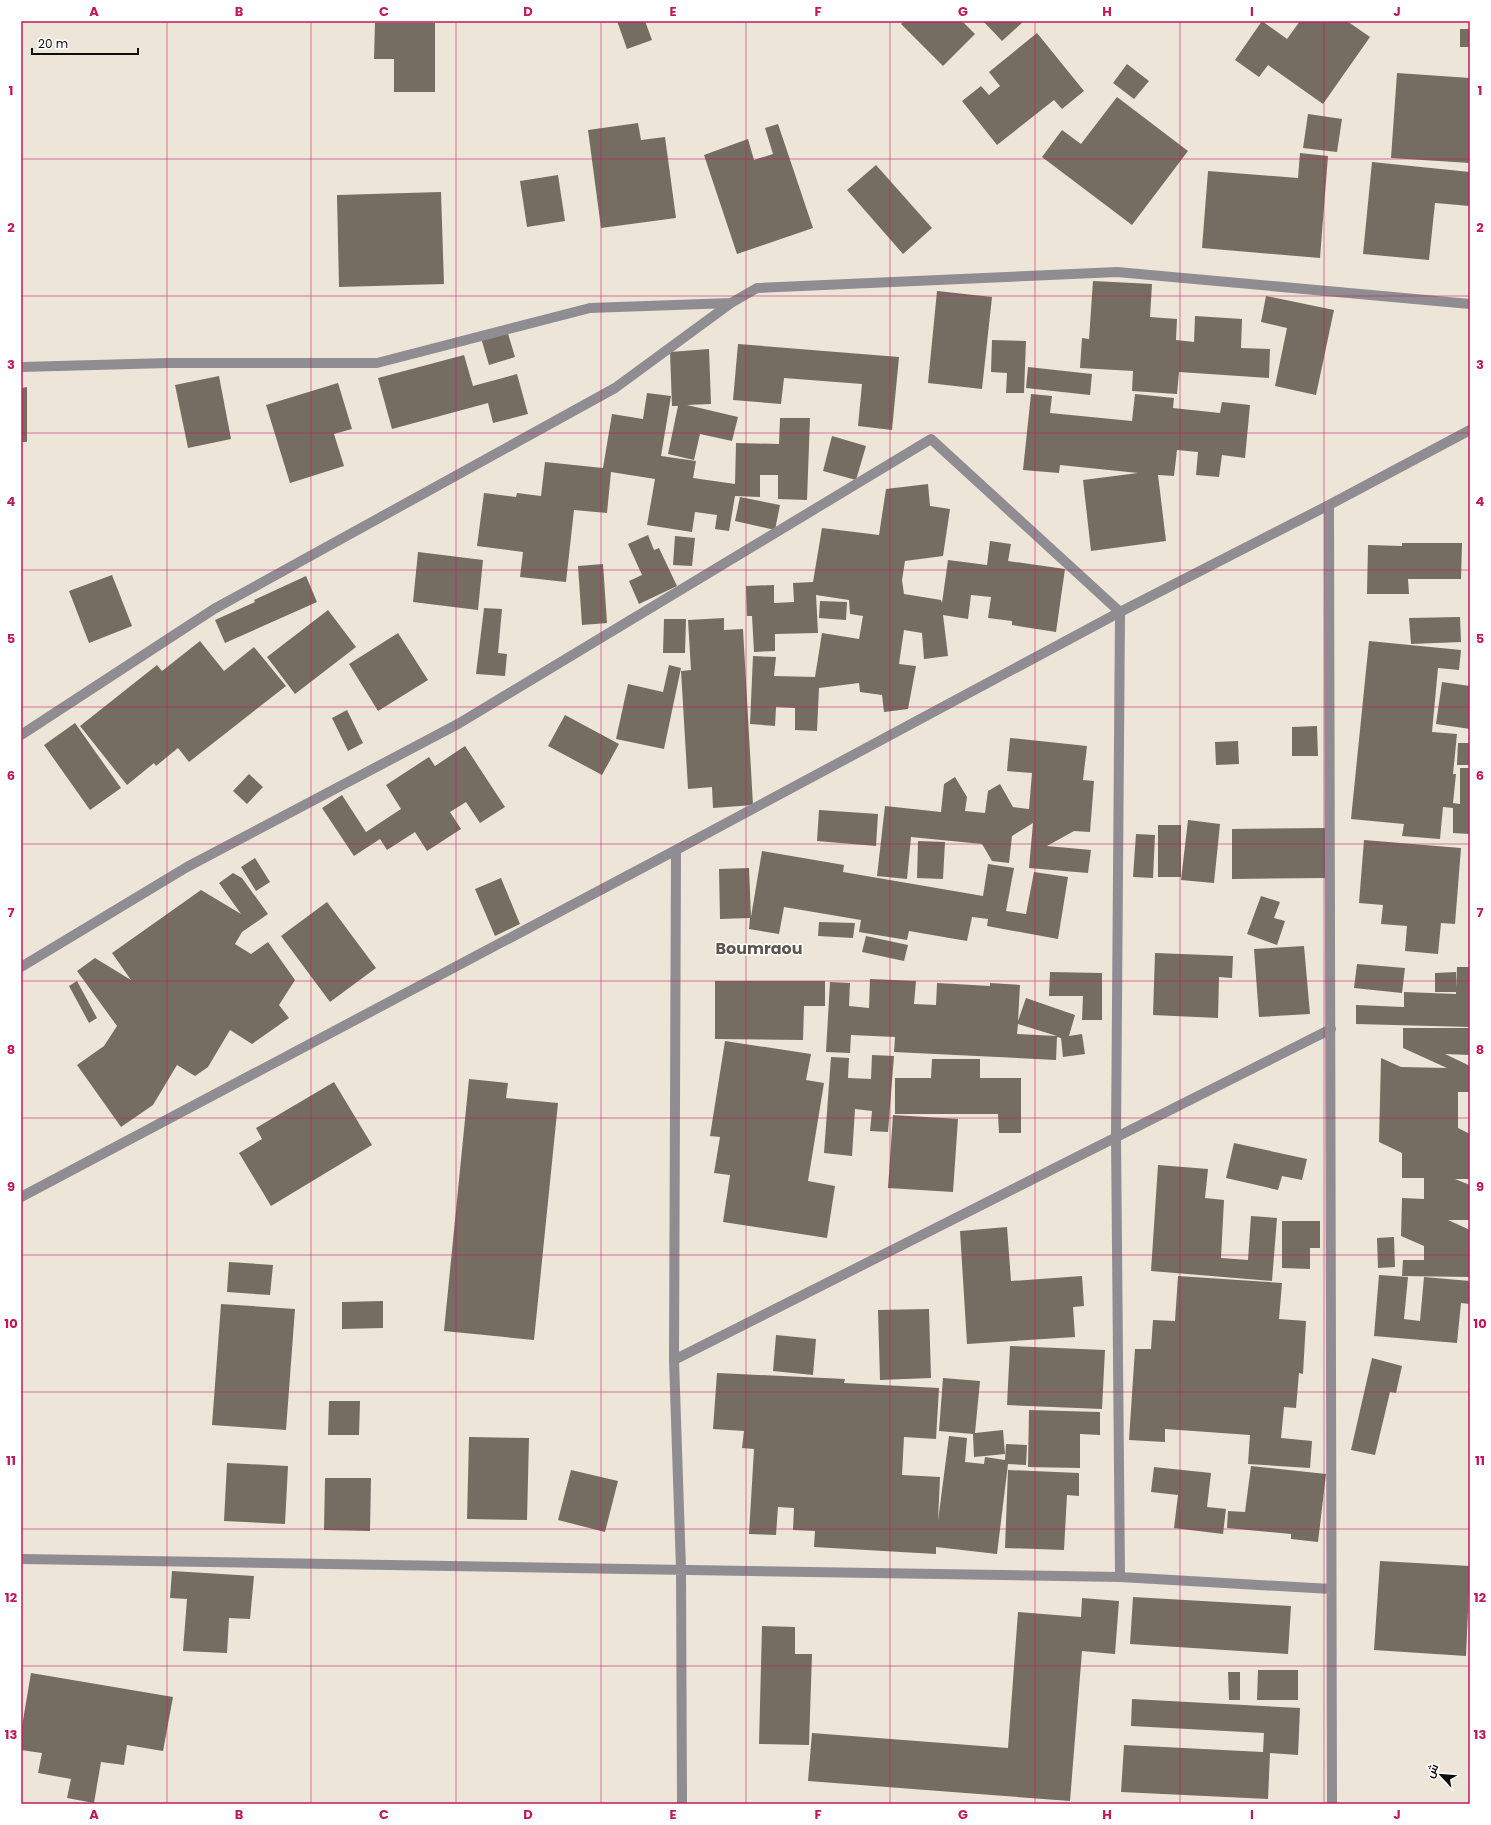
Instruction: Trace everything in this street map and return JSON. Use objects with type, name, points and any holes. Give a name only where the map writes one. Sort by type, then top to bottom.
[{"type":"street","points":[[21,735],[214,609],[615,388],[731,303],[757,288],[1117,272],[1470,304]]},
{"type":"street","points":[[21,367],[168,363],[377,363],[590,308],[731,303]]},
{"type":"street","points":[[21,1197],[676,850],[1120,612],[1330,505],[1470,430]]},
{"type":"street","points":[[21,967],[187,868],[458,724],[931,439],[1120,612],[1116,1136],[1120,1577]]},
{"type":"street","points":[[1330,505],[1332,1804]]},
{"type":"street","points":[[676,850],[674,1360],[681,1569],[682,1804]]},
{"type":"street","points":[[674,1360],[1330,1029]]},
{"type":"street","points":[[21,1559],[1120,1577],[1331,1589]]},
{"type":"building","points":[[617,21],[645,21],[652,40],[627,49]]},
{"type":"building","points":[[904,21],[962,21],[975,34],[943,66],[901,24]]},
{"type":"building","points":[[983,21],[1024,21],[1002,41]]},
{"type":"building","points":[[1262,21],[1287,39],[1300,21],[1347,21],[1370,37],[1323,104],[1268,65],[1259,77],[1235,60]]},
{"type":"building","points":[[375,23],[435,23],[435,92],[394,92],[394,59],[374,59]]},
{"type":"building","points":[[1460,29],[1470,29],[1470,47],[1460,47]]},
{"type":"building","points":[[1037,33],[1084,91],[1062,109],[1054,100],[997,145],[962,101],[981,86],[989,95],[1000,86],[989,72]]},
{"type":"building","points":[[1127,64],[1149,81],[1134,99],[1113,83]]},
{"type":"building","points":[[1397,73],[1470,78],[1470,163],[1391,158]]},
{"type":"building","points":[[1117,97],[1188,151],[1132,225],[1042,157],[1062,130],[1081,144]]},
{"type":"building","points":[[1308,114],[1342,119],[1337,152],[1303,148]]},
{"type":"building","points":[[638,123],[641,140],[665,137],[676,218],[601,228],[588,130]]},
{"type":"building","points":[[778,124],[813,228],[737,254],[704,155],[748,139],[754,160],[773,154],[765,128]]},
{"type":"building","points":[[1300,153],[1328,156],[1320,258],[1202,248],[1208,171],[1298,178]]},
{"type":"building","points":[[1372,162],[1470,172],[1470,206],[1435,203],[1429,260],[1363,254]]},
{"type":"building","points":[[876,165],[932,228],[903,254],[847,190]]},
{"type":"building","points":[[558,175],[565,221],[527,227],[520,181]]},
{"type":"building","points":[[441,192],[444,284],[339,287],[337,195]]},
{"type":"building","points":[[1093,281],[1152,284],[1150,317],[1177,319],[1176,340],[1194,342],[1195,316],[1242,319],[1241,348],[1270,349],[1269,378],[1179,372],[1177,394],[1132,391],[1133,371],[1080,368],[1082,338],[1089,339]]},
{"type":"building","points":[[937,291],[992,297],[982,389],[928,383]]},
{"type":"building","points":[[1266,296],[1334,310],[1316,395],[1275,386],[1287,328],[1261,322]]},
{"type":"building","points":[[507,330],[515,357],[489,365],[481,338]]},
{"type":"building","points":[[992,340],[1026,341],[1024,393],[1006,393],[1007,373],[991,372]]},
{"type":"building","points":[[738,344],[899,357],[892,430],[858,426],[862,384],[784,378],[781,404],[733,400]]},
{"type":"building","points":[[709,349],[711,404],[687,405],[738,417],[732,441],[700,434],[694,460],[668,454],[678,406],[672,406],[670,352]]},
{"type":"building","points":[[464,355],[473,386],[517,374],[528,414],[493,423],[488,403],[392,429],[378,378]]},
{"type":"building","points":[[1028,367],[1092,374],[1090,395],[1026,388]]},
{"type":"building","points":[[219,376],[231,439],[188,448],[175,385]]},
{"type":"building","points":[[338,383],[352,429],[334,434],[344,466],[290,483],[266,405]]},
{"type":"building","points":[[27,387],[27,442],[21,442],[21,388]]},
{"type":"building","points":[[647,393],[671,396],[661,456],[696,461],[693,478],[735,484],[736,443],[779,444],[780,418],[810,418],[807,500],[778,499],[778,475],[760,475],[760,497],[735,496],[729,531],[715,529],[717,515],[695,512],[692,532],[647,525],[655,479],[611,472],[607,513],[574,510],[566,582],[520,577],[523,552],[477,546],[484,493],[516,497],[517,493],[541,496],[545,462],[603,468],[612,414],[643,419]]},
{"type":"building","points":[[1031,394],[1052,396],[1050,413],[1132,421],[1135,394],[1174,398],[1173,408],[1220,413],[1222,402],[1250,405],[1245,458],[1222,455],[1219,477],[1196,475],[1198,452],[1177,450],[1174,476],[1158,475],[1166,541],[1091,551],[1083,480],[1138,473],[1060,465],[1059,473],[1023,470]]},
{"type":"building","points":[[832,436],[866,446],[856,480],[823,471]]},
{"type":"building","points":[[928,484],[930,506],[950,509],[943,556],[905,561],[902,580],[904,594],[941,600],[942,603],[948,560],[987,565],[990,541],[1011,544],[1008,561],[1065,569],[1056,632],[1012,625],[1012,621],[988,618],[991,597],[971,595],[968,619],[943,615],[948,656],[924,659],[922,633],[904,630],[899,664],[916,666],[908,709],[884,712],[882,695],[860,692],[859,683],[819,688],[817,731],[795,730],[795,708],[776,707],[775,726],[750,724],[753,656],[776,657],[774,676],[815,677],[822,633],[859,639],[863,616],[850,614],[849,600],[816,595],[818,633],[775,634],[775,651],[754,652],[752,616],[747,616],[746,586],[774,585],[774,603],[794,602],[793,583],[813,582],[822,528],[879,535],[886,489]]},
{"type":"building","points":[[740,497],[780,505],[775,530],[735,521]]},
{"type":"building","points":[[648,535],[654,550],[659,548],[677,586],[639,604],[629,581],[642,575],[628,544]]},
{"type":"building","points":[[675,536],[695,538],[692,566],[673,565]]},
{"type":"building","points":[[1402,543],[1462,543],[1461,579],[1408,579],[1409,594],[1367,594],[1368,545],[1402,546]]},
{"type":"building","points":[[418,552],[483,560],[478,610],[413,602]]},
{"type":"building","points":[[603,564],[607,623],[582,625],[578,566]]},
{"type":"building","points":[[112,575],[132,626],[89,643],[69,591]]},
{"type":"building","points":[[306,576],[317,602],[225,643],[215,620],[255,602],[254,600]]},
{"type":"building","points":[[820,601],[847,602],[846,620],[819,618]]},
{"type":"building","points":[[484,608],[502,609],[498,653],[507,654],[505,676],[476,674]]},
{"type":"building","points":[[328,610],[356,647],[295,694],[267,657]]},
{"type":"building","points":[[1460,617],[1461,642],[1411,644],[1409,618]]},
{"type":"building","points":[[724,618],[724,630],[743,629],[753,805],[713,808],[712,787],[688,789],[681,671],[691,670],[688,620]]},
{"type":"building","points":[[664,619],[686,619],[685,653],[663,653]]},
{"type":"building","points":[[398,633],[428,680],[378,711],[349,664]]},
{"type":"building","points":[[200,641],[224,671],[254,647],[286,686],[189,762],[178,748],[156,766],[154,763],[127,785],[80,726],[157,665],[162,671]]},
{"type":"building","points":[[1369,641],[1461,650],[1459,670],[1438,668],[1432,732],[1457,734],[1453,774],[1456,774],[1453,803],[1460,804],[1460,768],[1470,768],[1470,834],[1453,833],[1453,808],[1443,807],[1440,839],[1402,836],[1404,824],[1351,819]]},
{"type":"building","points":[[669,665],[681,668],[664,749],[616,739],[628,684],[663,692]]},
{"type":"building","points":[[1442,682],[1470,686],[1470,729],[1436,724]]},
{"type":"building","points":[[347,710],[363,743],[348,751],[332,718]]},
{"type":"building","points":[[565,715],[619,744],[602,775],[548,746]]},
{"type":"building","points":[[75,723],[121,788],[90,810],[44,745]]},
{"type":"building","points":[[1317,726],[1318,756],[1292,756],[1292,727]]},
{"type":"building","points":[[1010,738],[1087,746],[1083,780],[1094,781],[1090,832],[1074,831],[1047,846],[1091,850],[1088,873],[1029,868],[1033,823],[1012,836],[1009,863],[992,861],[982,844],[911,837],[907,879],[877,876],[885,806],[941,812],[944,784],[955,777],[967,797],[965,811],[985,813],[988,791],[1000,784],[1013,807],[1029,809],[1032,773],[1007,771]]},
{"type":"building","points":[[1238,741],[1239,764],[1216,765],[1215,742]]},
{"type":"building","points":[[1458,743],[1470,743],[1470,765],[1457,765]]},
{"type":"building","points":[[465,746],[505,807],[480,823],[466,802],[450,812],[461,829],[427,851],[415,832],[387,850],[380,839],[354,856],[322,808],[342,795],[366,832],[401,809],[386,785],[429,757],[435,766]]},
{"type":"building","points":[[249,774],[263,787],[247,804],[233,791]]},
{"type":"building","points":[[819,810],[878,814],[876,846],[817,841]]},
{"type":"building","points":[[1188,820],[1220,824],[1214,883],[1181,880]]},
{"type":"building","points":[[1158,825],[1181,825],[1181,877],[1158,877]]},
{"type":"building","points":[[1327,828],[1327,878],[1232,879],[1232,829]]},
{"type":"building","points":[[1136,834],[1155,835],[1153,878],[1133,877]]},
{"type":"building","points":[[1364,840],[1461,848],[1455,924],[1441,923],[1438,954],[1405,951],[1407,926],[1381,924],[1383,905],[1359,903]]},
{"type":"building","points":[[918,841],[945,842],[943,879],[917,878]]},
{"type":"building","points":[[762,851],[844,865],[843,872],[983,896],[988,864],[1014,868],[1006,911],[1026,914],[1034,872],[1068,877],[1058,939],[987,926],[988,919],[972,917],[967,941],[909,931],[907,940],[859,932],[861,920],[784,907],[779,934],[749,929],[750,918],[720,919],[719,869],[749,868],[751,917]]},
{"type":"building","points":[[255,858],[270,882],[256,891],[241,867]]},
{"type":"building","points":[[233,873],[242,878],[268,914],[242,932],[235,944],[251,954],[268,942],[295,980],[279,1005],[289,1018],[252,1044],[230,1030],[208,1067],[195,1076],[177,1065],[153,1105],[121,1127],[77,1065],[104,1046],[117,1026],[77,971],[95,958],[131,980],[112,953],[201,890],[241,914],[219,883]]},
{"type":"building","points":[[501,878],[520,924],[495,936],[475,889]]},
{"type":"building","points":[[1261,896],[1280,902],[1274,918],[1285,921],[1277,945],[1247,934]]},
{"type":"building","points":[[327,902],[376,968],[330,1002],[281,936]]},
{"type":"building","points":[[819,922],[855,923],[853,938],[818,936]]},
{"type":"building","points":[[866,936],[908,945],[904,961],[862,952]]},
{"type":"building","points":[[1304,946],[1310,1014],[1259,1017],[1254,949]]},
{"type":"building","points":[[1155,953],[1233,956],[1232,978],[1219,977],[1218,1018],[1153,1015]]},
{"type":"building","points":[[1357,964],[1405,968],[1402,993],[1354,988]]},
{"type":"building","points":[[1457,967],[1470,967],[1470,1027],[1356,1024],[1356,1005],[1404,1007],[1404,992],[1456,994],[1456,992],[1435,992],[1435,973],[1456,972],[1456,988]]},
{"type":"building","points":[[1050,972],[1102,973],[1102,1020],[1082,1020],[1083,996],[1049,996]]},
{"type":"building","points":[[870,979],[916,981],[914,1004],[936,1005],[937,983],[990,986],[990,983],[1020,985],[1018,1021],[1026,998],[1075,1015],[1069,1036],[1082,1034],[1085,1054],[1063,1057],[1061,1038],[1057,1037],[1056,1060],[894,1052],[895,1037],[851,1035],[850,1053],[826,1052],[830,982],[850,983],[849,1006],[869,1008]],"holes":[[[1018,1024],[1057,1036],[1017,1034]]]},
{"type":"building","points":[[77,981],[97,1018],[89,1023],[69,986]]},
{"type":"building","points":[[715,981],[825,981],[825,1006],[804,1006],[803,1040],[715,1039]]},
{"type":"building","points":[[1403,1028],[1470,1028],[1470,1055],[1445,1054],[1470,1066],[1470,1092],[1458,1092],[1458,1128],[1470,1134],[1470,1179],[1455,1179],[1470,1185],[1470,1220],[1448,1220],[1470,1230],[1470,1277],[1402,1276],[1403,1260],[1424,1260],[1424,1246],[1401,1236],[1402,1198],[1424,1199],[1424,1178],[1402,1178],[1402,1153],[1379,1142],[1381,1058],[1401,1067],[1447,1068],[1403,1048]]},
{"type":"building","points":[[725,1041],[811,1054],[806,1080],[824,1083],[808,1181],[835,1186],[827,1238],[723,1222],[730,1175],[714,1173],[720,1137],[710,1136]]},
{"type":"building","points":[[872,1055],[894,1056],[888,1132],[870,1131],[872,1111],[855,1109],[852,1156],[824,1153],[831,1057],[849,1058],[848,1078],[871,1079]]},
{"type":"building","points":[[932,1059],[980,1059],[980,1078],[1021,1078],[1021,1133],[999,1133],[998,1114],[895,1114],[895,1078],[931,1078]]},
{"type":"building","points":[[469,1079],[508,1083],[506,1098],[558,1103],[534,1340],[444,1331]]},
{"type":"building","points":[[334,1082],[372,1145],[271,1206],[239,1153],[262,1139],[256,1128]]},
{"type":"building","points":[[893,1115],[958,1119],[953,1192],[888,1188]]},
{"type":"building","points":[[1234,1143],[1307,1159],[1302,1180],[1282,1176],[1278,1190],[1226,1178]]},
{"type":"building","points":[[1158,1165],[1208,1169],[1205,1198],[1224,1200],[1221,1258],[1248,1260],[1251,1216],[1277,1218],[1272,1281],[1151,1271]]},
{"type":"building","points":[[1282,1221],[1320,1221],[1320,1248],[1310,1248],[1310,1269],[1282,1268]]},
{"type":"building","points":[[1007,1227],[1011,1281],[1082,1276],[1084,1306],[1073,1307],[1075,1337],[967,1344],[960,1231]]},
{"type":"building","points":[[1394,1237],[1395,1267],[1378,1268],[1377,1238]]},
{"type":"building","points":[[229,1262],[273,1265],[270,1295],[227,1292]]},
{"type":"building","points":[[1379,1275],[1408,1277],[1404,1319],[1420,1321],[1424,1277],[1470,1281],[1470,1304],[1461,1303],[1457,1343],[1374,1336]]},
{"type":"building","points":[[1178,1276],[1282,1283],[1279,1319],[1306,1321],[1303,1374],[1299,1373],[1296,1408],[1284,1407],[1281,1438],[1312,1441],[1310,1468],[1248,1464],[1250,1435],[1165,1429],[1165,1442],[1129,1440],[1135,1349],[1151,1349],[1153,1320],[1175,1321]]},
{"type":"building","points":[[383,1301],[383,1328],[342,1329],[342,1302]]},
{"type":"building","points":[[221,1304],[295,1309],[286,1430],[212,1425]]},
{"type":"building","points":[[929,1309],[931,1378],[880,1380],[878,1310]]},
{"type":"building","points":[[776,1335],[816,1339],[813,1375],[773,1371]]},
{"type":"building","points":[[1010,1346],[1105,1350],[1102,1409],[1007,1405]]},
{"type":"building","points":[[1372,1358],[1402,1366],[1396,1393],[1390,1392],[1375,1455],[1351,1450]]},
{"type":"building","points":[[717,1373],[845,1379],[844,1383],[939,1388],[936,1439],[904,1437],[902,1475],[940,1477],[938,1521],[949,1436],[967,1438],[965,1462],[984,1464],[985,1457],[1005,1460],[1006,1444],[1027,1445],[1026,1465],[1008,1464],[997,1554],[936,1547],[936,1554],[814,1547],[815,1531],[793,1530],[794,1508],[778,1507],[776,1535],[749,1534],[754,1449],[742,1448],[744,1431],[713,1429]]},
{"type":"building","points":[[943,1378],[980,1381],[975,1433],[1003,1430],[1005,1454],[974,1457],[973,1434],[939,1431]]},
{"type":"building","points":[[329,1401],[360,1401],[359,1435],[328,1435]]},
{"type":"building","points":[[1029,1410],[1100,1412],[1100,1435],[1080,1434],[1080,1468],[1028,1467]]},
{"type":"building","points":[[469,1437],[529,1438],[527,1520],[467,1519]]},
{"type":"building","points":[[227,1463],[288,1466],[285,1524],[224,1521]]},
{"type":"building","points":[[1251,1466],[1326,1474],[1318,1542],[1291,1539],[1291,1534],[1227,1528],[1228,1511],[1245,1512]]},
{"type":"building","points":[[1154,1467],[1211,1473],[1207,1507],[1226,1509],[1223,1534],[1174,1528],[1178,1495],[1151,1492]]},
{"type":"building","points":[[571,1470],[618,1481],[605,1532],[558,1520]]},
{"type":"building","points":[[1008,1470],[1079,1473],[1079,1496],[1067,1495],[1064,1550],[1005,1548]]},
{"type":"building","points":[[325,1478],[371,1478],[370,1531],[324,1530]]},
{"type":"building","points":[[1380,1561],[1470,1566],[1466,1656],[1374,1650]]},
{"type":"building","points":[[172,1571],[254,1576],[250,1619],[229,1618],[227,1653],[183,1651],[187,1599],[170,1598]]},
{"type":"building","points":[[1133,1597],[1291,1606],[1288,1654],[1130,1644]]},
{"type":"building","points":[[1082,1598],[1119,1601],[1115,1654],[1082,1651],[1070,1801],[808,1781],[812,1733],[1008,1748],[1018,1612],[1081,1617]]},
{"type":"building","points":[[762,1626],[795,1627],[795,1654],[812,1654],[809,1745],[759,1744]]},
{"type":"building","points":[[1258,1670],[1298,1670],[1298,1700],[1257,1700]]},
{"type":"building","points":[[1228,1672],[1240,1672],[1240,1700],[1229,1700]]},
{"type":"building","points":[[31,1673],[173,1697],[163,1751],[127,1745],[124,1765],[101,1762],[94,1803],[67,1798],[71,1779],[38,1773],[42,1753],[21,1750],[21,1732]]},
{"type":"building","points":[[1132,1699],[1300,1708],[1298,1755],[1270,1753],[1268,1799],[1121,1792],[1124,1745],[1263,1752],[1264,1733],[1131,1726]]},
{"type":"district","name":"Boumraou","points":[[759,948]]}]
